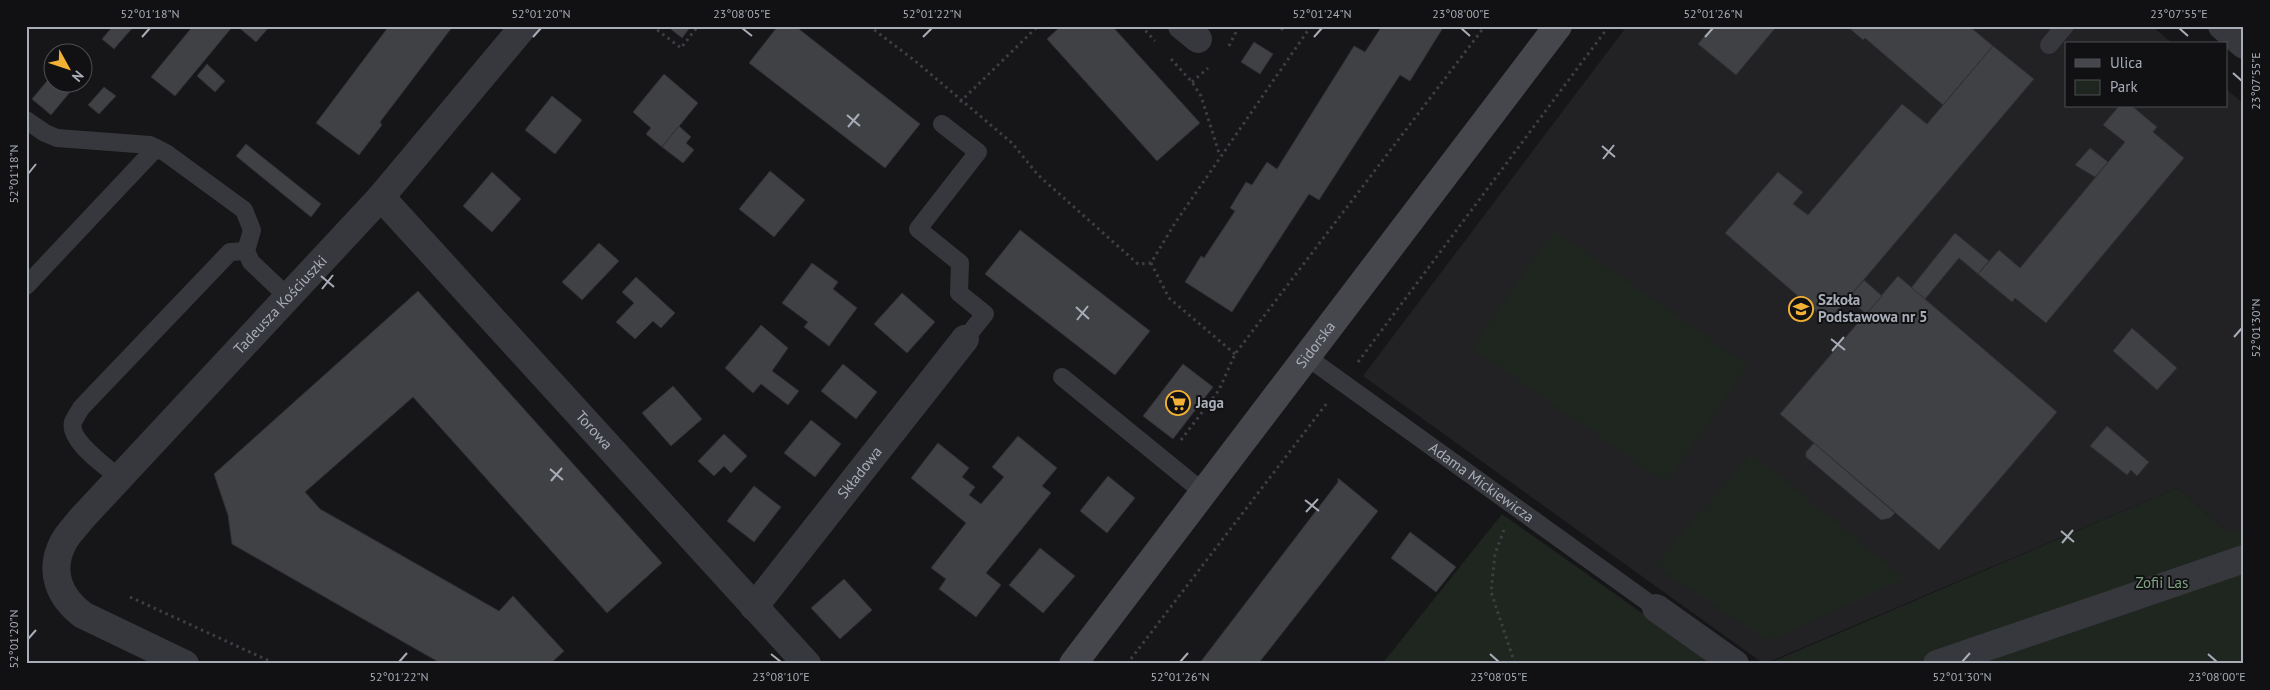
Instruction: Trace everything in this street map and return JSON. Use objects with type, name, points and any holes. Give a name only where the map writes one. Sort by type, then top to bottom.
[{"type":"street","name":"Tadeusza Kościuszki","points":[[185,664],[83,615],[69,604],[60,591],[56,568],[63,544],[82,518],[381,197],[524,26]]},
{"type":"street","name":"Sidorska","points":[[1073,664],[1558,26]]},
{"type":"street","points":[[2222,26],[2244,46]]},
{"type":"street","name":"Torowa","points":[[381,197],[807,664]]},
{"type":"street","name":"Składowa","points":[[754,607],[965,339]]},
{"type":"street","points":[[1937,664],[2244,559]]},
{"type":"street","points":[[1656,608],[1735,664]]},
{"type":"lane","points":[[2049,45],[2065,26]]},
{"type":"lane","points":[[26,120],[45,133],[57,138],[150,145],[166,153],[244,210],[252,230],[246,251],[251,262],[288,297]]},
{"type":"lane","points":[[942,124],[978,152],[918,229],[960,263],[959,293],[985,314],[965,339]]},
{"type":"lane","points":[[26,286],[156,148]]},
{"type":"lane","points":[[119,478],[82,445],[73,434],[73,422],[81,408],[230,252],[246,251]]},
{"type":"lane","name":"Adama Mickiewicza","points":[[1307,357],[1656,608]]},
{"type":"lane","points":[[1062,377],[1203,492]]},
{"type":"path","points":[[652,26],[681,48],[698,26]]},
{"type":"path","points":[[869,26],[1012,143],[1038,175],[1138,264],[1151,262],[1220,157],[1311,26]]},
{"type":"path","points":[[942,124],[961,101],[1038,26]]},
{"type":"path","points":[[1141,26],[1160,47]]},
{"type":"path","points":[[1275,26],[1282,29],[1291,26]]},
{"type":"path","points":[[1164,461],[1219,390],[1236,354],[1485,26]]},
{"type":"path","points":[[1128,664],[1343,383],[1609,26]]},
{"type":"path","points":[[1166,54],[1192,82],[1201,96],[1220,157]]},
{"type":"path","points":[[1151,262],[1169,298],[1236,354]]},
{"type":"path","points":[[1514,505],[1495,554],[1490,592],[1515,664]]},
{"type":"path","points":[[130,596],[276,664]]},
{"type":"shaded area","name":"Szkoła Podstawowa nr 5","points":[[1627,26],[2152,26],[2171,42],[2065,42],[2065,108],[2228,108],[2228,91],[2244,104],[2244,528],[2229,533],[2177,488],[1764,664],[1363,376]]},
{"type":"green space","points":[[1554,230],[1748,365],[1666,483],[1472,348]]},
{"type":"green space","points":[[1752,453],[1905,579],[1768,641],[1654,565]]},
{"type":"green space","name":"Zofii Las","points":[[2177,488],[2229,533],[2244,528],[2244,664],[1767,664]]},
{"type":"green space","points":[[1502,514],[1714,664],[1382,664]]},
{"type":"building","points":[[113,26],[134,26],[114,49],[102,39]]},
{"type":"building","points":[[193,26],[233,26],[175,96],[151,77]]},
{"type":"building","points":[[237,26],[270,26],[256,42]]},
{"type":"building","points":[[389,26],[453,26],[380,122],[382,125],[359,155],[316,123]]},
{"type":"building","points":[[667,26],[691,26],[682,38]]},
{"type":"building","points":[[778,26],[795,26],[920,124],[885,168],[749,63]]},
{"type":"building","points":[[1061,26],[1112,26],[1200,123],[1157,161],[1047,39]]},
{"type":"building","points":[[1382,26],[1444,26],[1410,81],[1400,75],[1319,200],[1309,194],[1232,312],[1185,282],[1201,256],[1204,258],[1235,211],[1230,208],[1246,182],[1252,185],[1267,162],[1277,169],[1354,46],[1365,52]]},
{"type":"building","points":[[1713,26],[1777,26],[1736,75],[1698,44]]},
{"type":"building","points":[[1847,26],[1969,26],[1993,46],[1943,105],[1865,38],[1863,40]]},
{"type":"building","points":[[1254,42],[1273,54],[1260,74],[1241,62]]},
{"type":"building","points":[[1993,46],[2034,79],[1828,322],[1725,233],[1778,172],[1803,192],[1793,204],[1808,215],[1902,104],[1927,124]]},
{"type":"building","points":[[207,64],[225,81],[215,92],[197,76]]},
{"type":"building","points":[[664,74],[698,103],[662,147],[646,134],[651,128],[633,112]]},
{"type":"building","points":[[42,87],[42,92],[70,92],[51,115],[32,99]]},
{"type":"building","points":[[104,87],[116,96],[99,114],[88,105]]},
{"type":"building","points":[[552,96],[582,120],[555,154],[525,130]]},
{"type":"building","points":[[2117,108],[2134,108],[2157,127],[2153,132],[2184,158],[2046,323],[2015,298],[2012,302],[1978,274],[1999,250],[2020,268],[2125,142],[2103,125]]},
{"type":"building","points":[[679,126],[691,137],[686,143],[694,150],[683,163],[662,147]]},
{"type":"building","points":[[246,144],[321,204],[311,217],[236,156]]},
{"type":"building","points":[[2090,148],[2108,162],[2095,177],[2075,165]]},
{"type":"building","points":[[770,171],[805,200],[774,237],[739,209]]},
{"type":"building","points":[[492,172],[521,199],[492,232],[463,206]]},
{"type":"building","points":[[1020,230],[1150,331],[1115,375],[985,274]]},
{"type":"building","points":[[1955,233],[1989,261],[1978,274],[1959,258],[1925,299],[1911,288]]},
{"type":"building","points":[[599,243],[619,261],[582,300],[562,282]]},
{"type":"building","points":[[812,263],[838,282],[833,289],[857,308],[829,346],[804,327],[808,322],[782,303]]},
{"type":"building","points":[[1898,276],[2057,412],[1939,550],[1780,414]]},
{"type":"building","points":[[636,277],[675,313],[661,328],[653,321],[635,339],[616,322],[634,303],[622,292]]},
{"type":"building","points":[[1864,280],[1882,296],[1866,314],[1848,298]]},
{"type":"building","points":[[418,291],[662,563],[607,613],[413,397],[305,492],[320,509],[499,611],[513,596],[564,651],[550,664],[442,664],[232,544],[228,515],[214,474]]},
{"type":"building","points":[[902,293],[935,322],[907,353],[874,324]]},
{"type":"building","points":[[761,325],[788,348],[772,371],[799,391],[788,405],[761,384],[753,393],[725,368]]},
{"type":"building","points":[[2132,328],[2177,368],[2157,390],[2113,351]]},
{"type":"building","points":[[843,364],[877,392],[856,419],[821,391]]},
{"type":"building","points":[[1183,364],[1213,387],[1173,439],[1143,416]]},
{"type":"building","points":[[673,386],[702,419],[671,446],[642,413]]},
{"type":"building","points":[[811,420],[841,444],[815,477],[784,453]]},
{"type":"building","points":[[2107,426],[2149,462],[2137,476],[2131,470],[2127,475],[2090,446]]},
{"type":"building","points":[[724,434],[747,456],[731,473],[724,466],[714,476],[698,461]]},
{"type":"building","points":[[1018,436],[1057,468],[1042,486],[1051,493],[986,573],[1001,585],[976,617],[939,589],[946,579],[931,568],[966,523],[911,478],[938,443],[969,468],[962,477],[975,487],[969,495],[981,504],[1004,477],[992,467]]},
{"type":"building","points":[[1814,443],[1895,513],[1890,518],[1881,520],[1806,457],[1806,452]]},
{"type":"building","points":[[1108,476],[1135,498],[1107,533],[1080,511]]},
{"type":"building","points":[[1338,478],[1378,511],[1258,664],[1199,664],[1338,482]]},
{"type":"building","points":[[754,486],[781,507],[754,542],[727,521]]},
{"type":"building","points":[[1410,532],[1456,567],[1436,592],[1391,558]]},
{"type":"building","points":[[1040,548],[1075,576],[1043,613],[1009,585]]},
{"type":"building","points":[[844,579],[872,610],[840,639],[811,608]]},
{"type":"place","name":"Szkoła Podstawowa nr 5","points":[[1801,309]]},
{"type":"place","name":"Jaga","points":[[1178,403]]}]
